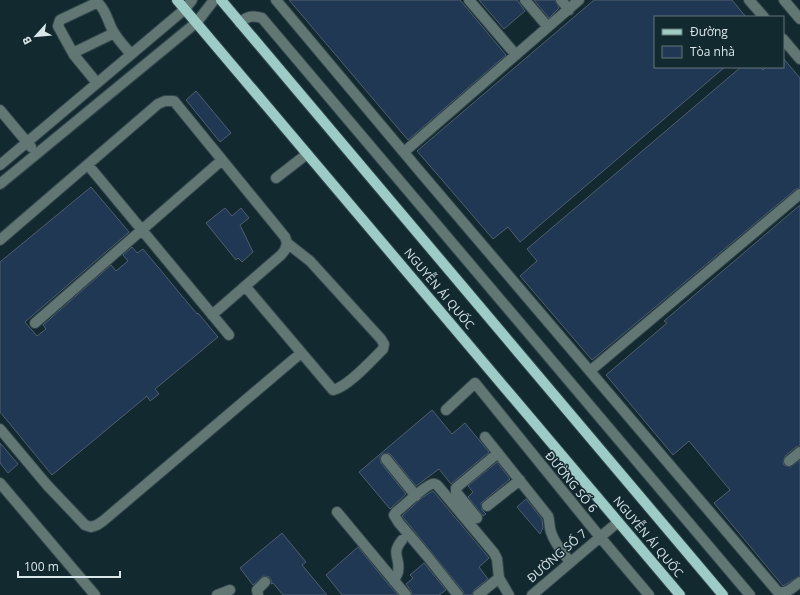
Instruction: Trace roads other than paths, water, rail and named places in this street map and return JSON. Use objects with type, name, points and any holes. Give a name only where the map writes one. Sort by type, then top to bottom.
[{"type":"main road","name":"NGUYỄN ÁI QUỐC","points":[[177,0],[680,595]]},
{"type":"main road","name":"NGUYỄN ÁI QUỐC","points":[[221,0],[723,595]]},
{"type":"street","points":[[0,165],[185,10],[192,0]]},
{"type":"street","points":[[0,184],[197,22],[214,0]]},
{"type":"street","points":[[276,0],[778,592],[784,593],[789,591],[800,582]]},
{"type":"street","points":[[469,0],[516,55]]},
{"type":"street","points":[[525,0],[548,27]]},
{"type":"street","points":[[561,0],[569,10]]},
{"type":"street","points":[[404,152],[579,0]]},
{"type":"street","points":[[749,0],[763,16]]},
{"type":"street","points":[[784,0],[800,19]]},
{"type":"street","points":[[97,83],[73,53],[58,26],[60,20],[96,3],[100,5],[114,33],[131,54]]},
{"type":"street","points":[[240,23],[246,17],[256,16],[262,18],[750,595]]},
{"type":"street","points":[[73,53],[114,33]]},
{"type":"street","points":[[784,40],[800,59]]},
{"type":"street","points":[[0,240],[158,104],[174,101],[285,237],[288,243],[310,261],[347,300],[384,344],[383,349],[362,370],[339,389],[333,390],[245,286]]},
{"type":"street","points":[[0,110],[36,153]]},
{"type":"street","points":[[276,178],[307,154]]},
{"type":"street","points":[[35,323],[222,160]]},
{"type":"street","points":[[88,165],[229,335]]},
{"type":"street","points":[[590,371],[800,194]]},
{"type":"street","points":[[212,315],[281,255],[288,243]]},
{"type":"street","points":[[0,429],[47,485],[85,525],[90,527],[103,521],[301,353]]},
{"type":"street","name":"ĐƯỜNG SỐ 6","points":[[446,410],[475,384],[649,595]]},
{"type":"street","points":[[485,437],[548,516],[553,539],[570,562]]},
{"type":"street","points":[[789,461],[800,452]]},
{"type":"street","points":[[477,518],[455,490],[498,453]]},
{"type":"street","points":[[386,459],[416,496]]},
{"type":"street","points":[[487,506],[520,480]]},
{"type":"street","points":[[0,483],[95,595]]},
{"type":"street","points":[[458,595],[396,520],[394,515],[432,484],[436,484],[438,486],[494,553],[499,578],[508,595]]},
{"type":"street","points":[[337,512],[406,595]]},
{"type":"street","name":"ĐƯỜNG SỐ 7","points":[[532,595],[618,522]]},
{"type":"street","points":[[394,581],[398,571],[396,552],[397,546],[402,540]]},
{"type":"street","points":[[478,595],[499,578]]},
{"type":"street","points":[[258,595],[257,590],[265,582]]},
{"type":"street","points":[[218,595],[230,590]]}]
